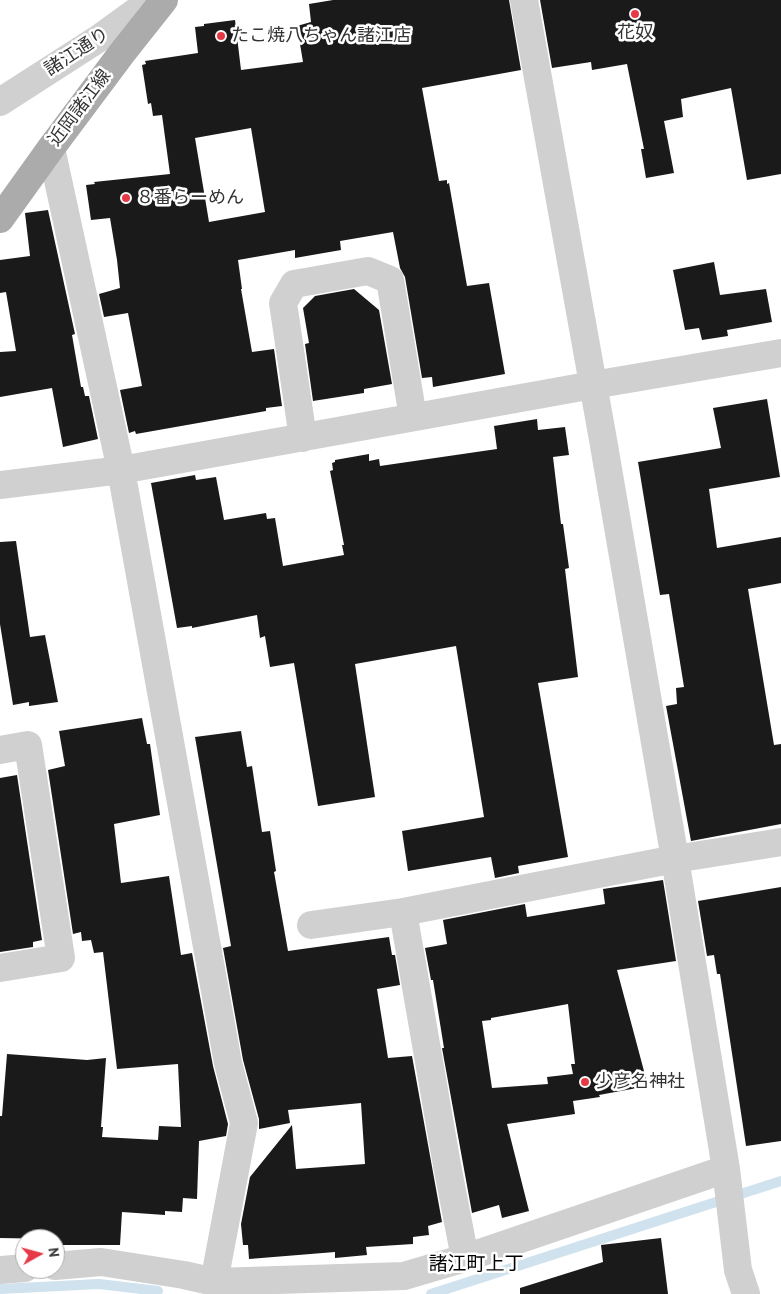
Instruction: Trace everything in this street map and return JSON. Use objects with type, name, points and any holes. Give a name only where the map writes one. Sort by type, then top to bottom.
[{"type":"main road","name":"近岡諸江線","points":[[0,219],[122,53],[164,0]]},
{"type":"street","name":"諸江通り","points":[[0,102],[98,39],[152,0]]},
{"type":"street","points":[[524,0],[675,859],[726,1169],[738,1270],[746,1294]]},
{"type":"street","points":[[51,148],[121,470],[228,1063],[244,1123],[214,1282]]},
{"type":"street","points":[[303,438],[283,303],[294,284],[368,271],[390,280],[413,417]]},
{"type":"street","points":[[0,485],[121,470],[781,353]]},
{"type":"street","points":[[0,750],[28,745],[61,958],[0,968]]},
{"type":"street","points":[[311,925],[403,912],[675,859],[781,842]]},
{"type":"street","points":[[403,912],[446,1165],[465,1258]]},
{"type":"street","points":[[65,1265],[102,1262],[183,1285],[214,1282],[404,1276],[465,1258],[726,1169]]},
{"type":"street","points":[[0,1270],[15,1269]]},
{"type":"building","points":[[333,0],[509,0],[521,70],[422,88],[439,181],[447,180],[447,184],[449,183],[467,286],[489,283],[505,374],[433,387],[432,377],[422,378],[405,277],[400,268],[393,232],[340,241],[341,250],[295,258],[295,250],[238,260],[252,352],[274,349],[282,406],[266,408],[266,411],[136,434],[135,431],[129,433],[120,390],[142,386],[128,313],[104,317],[99,294],[120,288],[117,260],[110,218],[91,220],[86,185],[95,184],[94,182],[170,174],[162,115],[153,116],[151,103],[148,104],[142,65],[146,64],[145,61],[198,53],[195,27],[235,20],[241,70],[303,62],[297,26],[311,22],[309,4]],"holes":[[[251,128],[265,212],[209,222],[195,138]]]},
{"type":"building","points":[[540,0],[781,0],[781,174],[747,180],[731,88],[681,99],[683,117],[664,121],[674,173],[646,178],[641,149],[644,149],[627,64],[592,70],[591,62],[552,68]]},
{"type":"building","points":[[48,210],[75,334],[72,335],[81,387],[83,387],[85,396],[89,396],[98,439],[63,447],[52,388],[0,397],[0,352],[16,351],[6,292],[0,293],[0,260],[30,256],[25,213]]},
{"type":"building","points":[[714,262],[720,295],[766,289],[772,322],[727,330],[728,336],[702,340],[699,328],[685,330],[673,270]]},
{"type":"building","points":[[354,289],[379,310],[392,384],[364,389],[364,393],[313,401],[305,344],[309,343],[303,308],[315,296]]},
{"type":"building","points":[[767,399],[780,477],[709,489],[717,548],[781,537],[781,583],[748,589],[774,745],[781,744],[781,824],[691,841],[666,706],[677,704],[676,688],[684,687],[669,594],[660,595],[638,462],[721,448],[713,408]]},
{"type":"building","points":[[537,419],[538,430],[565,427],[569,455],[553,457],[561,524],[563,524],[569,568],[565,569],[578,677],[538,683],[568,857],[518,866],[519,873],[495,878],[491,857],[408,871],[402,831],[484,817],[456,646],[355,664],[375,797],[318,806],[294,663],[270,667],[265,636],[260,638],[257,615],[192,628],[192,626],[177,628],[151,483],[195,475],[196,480],[216,477],[224,520],[266,513],[267,519],[275,518],[283,566],[344,555],[342,545],[344,545],[330,471],[333,470],[332,463],[335,460],[369,454],[369,461],[379,459],[380,466],[497,449],[494,426]]},
{"type":"building","points":[[16,541],[30,637],[45,635],[58,702],[29,706],[29,702],[13,705],[0,624],[0,542]]},
{"type":"building","points":[[142,718],[147,744],[150,744],[160,815],[114,824],[121,883],[169,876],[181,955],[192,953],[213,1066],[228,1124],[226,1136],[199,1141],[197,1199],[183,1198],[182,1212],[165,1211],[165,1215],[122,1212],[120,1245],[65,1245],[65,1229],[15,1229],[15,1238],[0,1238],[0,1116],[2,1116],[7,1054],[87,1060],[106,1058],[101,1127],[103,1127],[102,1137],[158,1140],[159,1126],[181,1127],[178,1064],[117,1069],[103,952],[94,953],[91,940],[82,941],[81,932],[73,934],[48,770],[65,766],[59,731]]},
{"type":"building","points":[[241,731],[247,767],[252,766],[262,832],[270,831],[276,871],[274,872],[288,951],[389,937],[392,955],[395,955],[400,985],[377,989],[388,1058],[412,1056],[442,1222],[428,1226],[429,1235],[413,1237],[413,1244],[366,1247],[367,1255],[335,1258],[335,1252],[249,1259],[248,1245],[243,1245],[241,1224],[250,1177],[292,1125],[296,1169],[365,1164],[361,1103],[288,1110],[290,1123],[259,1129],[259,1119],[243,1060],[223,948],[231,946],[195,737]]},
{"type":"building","points":[[17,775],[42,940],[33,942],[33,947],[0,952],[0,778]]},
{"type":"building","points":[[663,880],[676,961],[617,970],[648,1086],[573,1101],[575,1114],[507,1124],[529,1211],[502,1218],[499,1205],[472,1213],[442,1048],[444,1048],[433,980],[431,980],[425,948],[447,944],[443,920],[525,904],[527,917],[605,904],[603,889]],"holes":[[[568,1004],[575,1064],[571,1064],[573,1074],[547,1077],[548,1084],[492,1088],[482,1021]]]},
{"type":"building","points":[[781,887],[781,1141],[746,1146],[720,974],[717,974],[714,955],[707,956],[698,901]]},
{"type":"building","points":[[661,1238],[668,1294],[520,1294],[520,1288],[603,1262],[601,1245]]},
{"type":"waterway","points":[[431,1294],[781,1181]]},
{"type":"waterway","points":[[0,1289],[99,1284],[158,1291]]},
{"type":"place","name":"花奴","points":[[635,14]]},
{"type":"place","name":"たこ焼八ちゃん諸江店","points":[[221,36]]},
{"type":"place","name":"８番らーめん","points":[[126,198]]},
{"type":"place","name":"少彦名神社","points":[[585,1082]]},
{"type":"district","name":"諸江町上丁","points":[[476,1265]]}]
